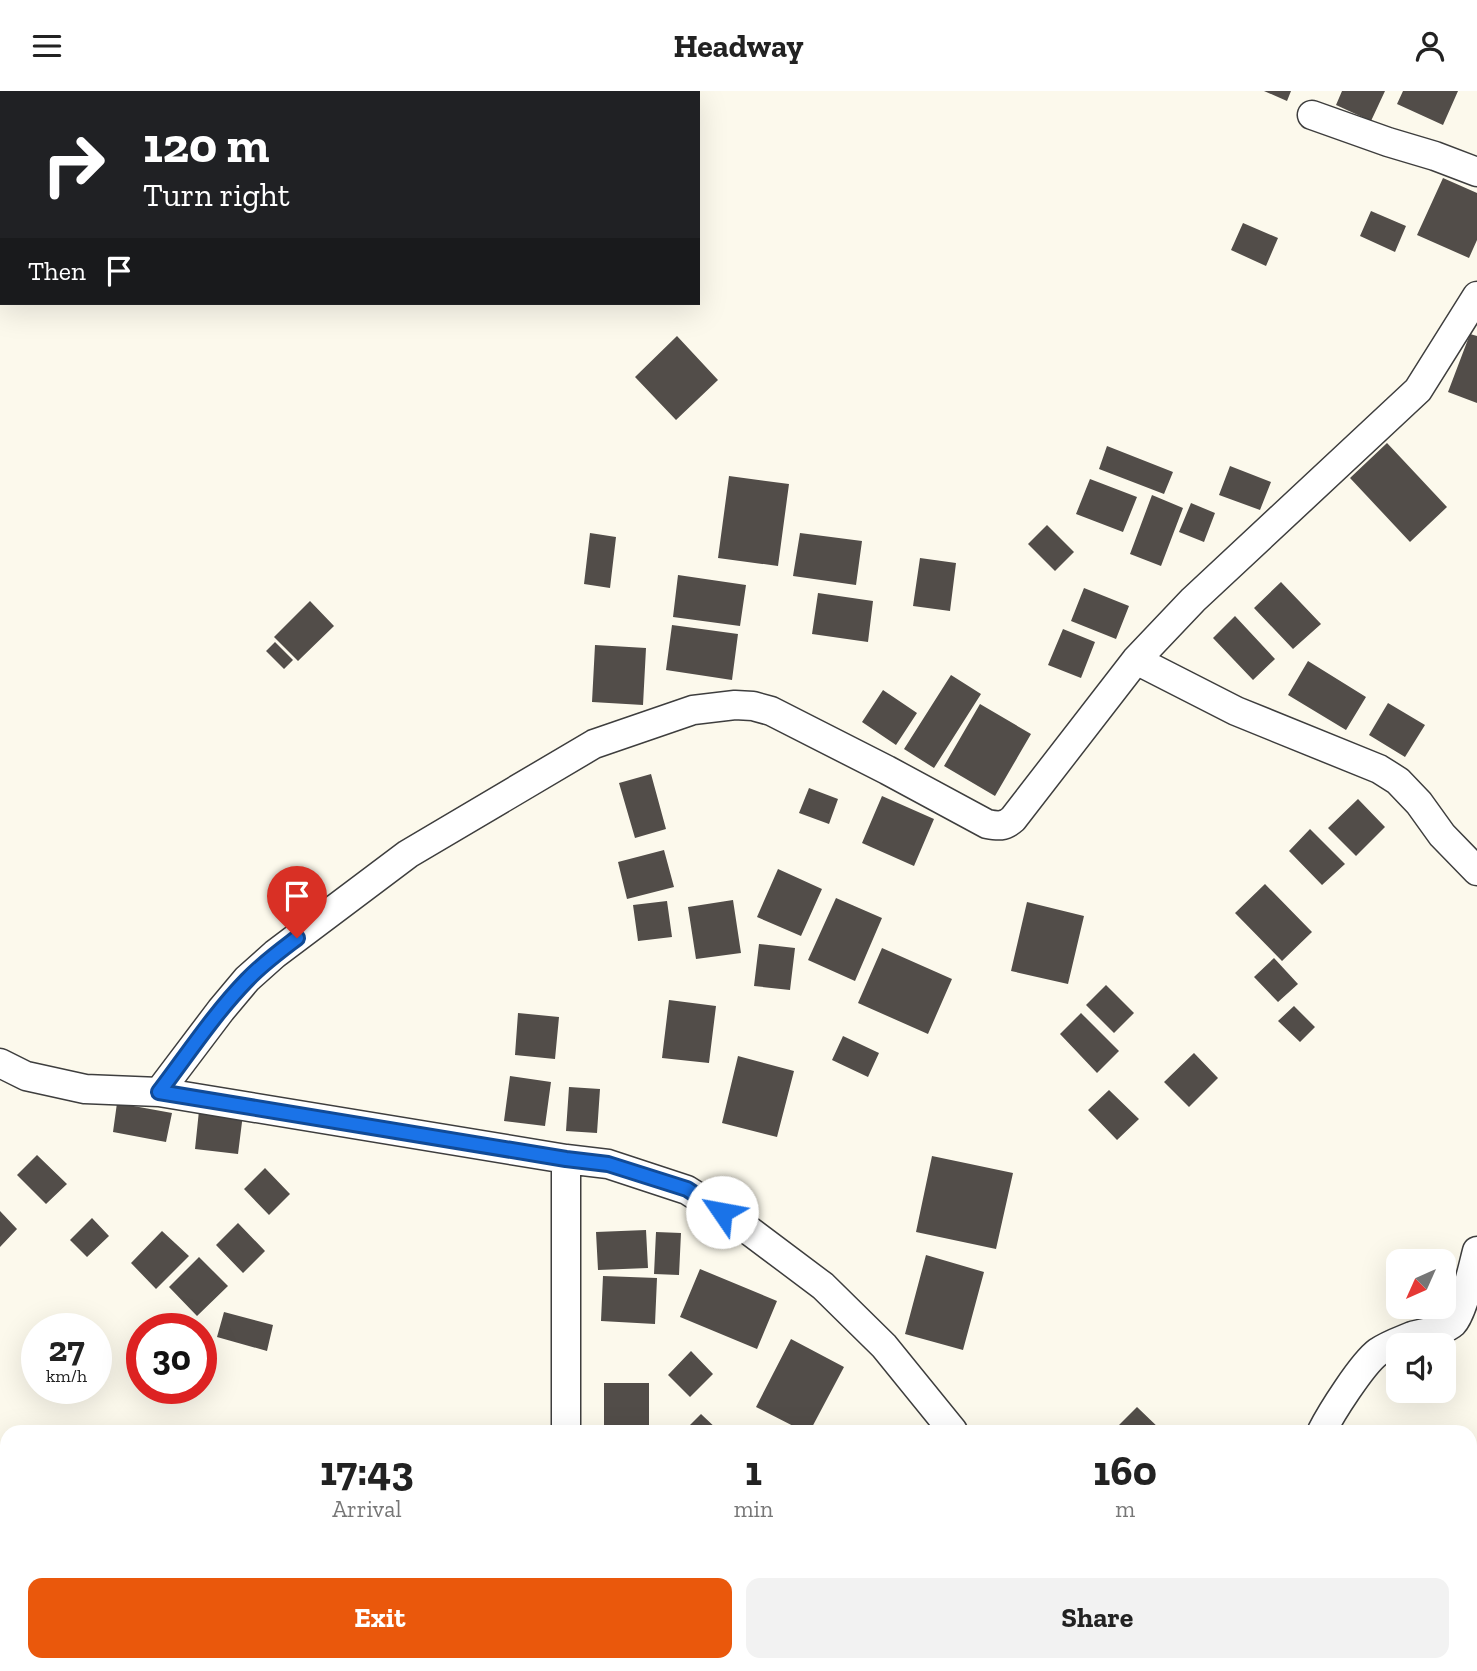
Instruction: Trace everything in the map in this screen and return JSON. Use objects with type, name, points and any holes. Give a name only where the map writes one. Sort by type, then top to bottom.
[{"type":"street","points":[[1312,115],[1477,172]]},
{"type":"street","points":[[159,1092],[247,979],[275,954],[408,854],[594,744],[693,710],[735,705],[771,711],[987,824],[1007,824],[1136,660],[1193,600],[1418,390],[1477,296]]},
{"type":"street","points":[[1136,660],[1236,711],[1379,769],[1398,781],[1419,803],[1441,835],[1477,871]]},
{"type":"street","points":[[0,1063],[26,1076],[85,1089],[159,1092],[608,1164],[687,1189],[739,1223],[824,1286],[884,1346],[948,1425]]},
{"type":"street","points":[[566,1159],[566,1425]]},
{"type":"street","points":[[1325,1425],[1369,1360],[1378,1352],[1415,1335],[1453,1323],[1460,1311],[1477,1251]]},
{"type":"building","points":[[1264,91],[1291,91],[1287,101]]},
{"type":"building","points":[[1342,91],[1385,91],[1371,121],[1336,105]]},
{"type":"building","points":[[1403,91],[1458,91],[1443,125],[1397,104]]},
{"type":"building","points":[[1443,178],[1477,193],[1477,240],[1469,258],[1417,235]]},
{"type":"building","points":[[1371,211],[1406,226],[1395,252],[1360,236]]},
{"type":"building","points":[[1243,223],[1278,238],[1266,266],[1231,250]]},
{"type":"building","points":[[1470,334],[1477,336],[1477,403],[1448,392]]},
{"type":"building","points":[[677,336],[718,380],[676,420],[635,377]]},
{"type":"building","points":[[1387,443],[1447,507],[1410,542],[1350,478]]},
{"type":"building","points":[[1107,446],[1173,472],[1164,494],[1099,469]]},
{"type":"building","points":[[1230,466],[1271,482],[1260,510],[1219,495]]},
{"type":"building","points":[[729,476],[789,484],[778,566],[718,558]]},
{"type":"building","points":[[1090,479],[1137,497],[1123,532],[1076,514]]},
{"type":"building","points":[[1152,495],[1183,508],[1161,566],[1130,554]]},
{"type":"building","points":[[1191,503],[1215,513],[1204,542],[1179,532]]},
{"type":"building","points":[[1047,525],[1074,552],[1055,571],[1028,544]]},
{"type":"building","points":[[590,533],[616,537],[610,588],[584,584]]},
{"type":"building","points":[[800,533],[862,541],[856,585],[793,576]]},
{"type":"building","points":[[920,558],[956,563],[950,611],[913,606]]},
{"type":"building","points":[[678,575],[746,585],[740,626],[673,617]]},
{"type":"building","points":[[1281,582],[1321,624],[1293,649],[1254,608]]},
{"type":"building","points":[[1084,588],[1129,606],[1116,639],[1071,621]]},
{"type":"building","points":[[818,593],[873,601],[868,642],[812,634]]},
{"type":"building","points":[[310,601],[334,626],[298,661],[274,637]]},
{"type":"building","points":[[1235,616],[1275,659],[1253,680],[1213,638]]},
{"type":"building","points":[[672,625],[738,634],[732,680],[666,670]]},
{"type":"building","points":[[1063,629],[1095,642],[1081,678],[1048,665]]},
{"type":"building","points":[[275,642],[293,660],[284,669],[266,651]]},
{"type":"building","points":[[595,645],[646,648],[643,705],[592,702]]},
{"type":"building","points":[[1308,661],[1366,697],[1346,730],[1288,695]]},
{"type":"building","points":[[951,675],[981,694],[934,768],[904,749]]},
{"type":"building","points":[[883,690],[917,713],[896,745],[862,722]]},
{"type":"building","points":[[1388,703],[1425,725],[1405,757],[1369,735]]},
{"type":"building","points":[[980,704],[1031,734],[995,796],[944,766]]},
{"type":"building","points":[[651,774],[666,829],[635,838],[619,783]]},
{"type":"building","points":[[809,788],[838,799],[829,824],[799,813]]},
{"type":"building","points":[[882,796],[934,819],[914,866],[862,843]]},
{"type":"building","points":[[1358,799],[1385,827],[1356,856],[1328,828]]},
{"type":"building","points":[[1310,829],[1345,864],[1322,885],[1289,851]]},
{"type":"building","points":[[664,850],[674,887],[627,899],[618,862]]},
{"type":"building","points":[[778,869],[822,889],[801,936],[757,917]]},
{"type":"building","points":[[1265,884],[1312,932],[1282,961],[1235,913]]},
{"type":"building","points":[[836,898],[882,918],[855,981],[808,960]]},
{"type":"building","points":[[733,900],[741,953],[696,959],[688,907]]},
{"type":"building","points":[[667,901],[672,937],[638,941],[633,905]]},
{"type":"building","points":[[1027,902],[1084,916],[1068,984],[1011,971]]},
{"type":"building","points":[[759,944],[795,948],[790,990],[754,986]]},
{"type":"building","points":[[882,948],[952,979],[928,1034],[858,1003]]},
{"type":"building","points":[[1274,958],[1298,984],[1278,1002],[1254,977]]},
{"type":"building","points":[[1106,985],[1134,1013],[1114,1033],[1086,1005]]},
{"type":"building","points":[[669,1000],[716,1006],[709,1063],[662,1058]]},
{"type":"building","points":[[1294,1006],[1315,1027],[1300,1042],[1278,1021]]},
{"type":"building","points":[[518,1013],[559,1017],[555,1059],[515,1055]]},
{"type":"building","points":[[1081,1013],[1119,1051],[1097,1073],[1060,1034]]},
{"type":"building","points":[[843,1036],[879,1053],[868,1077],[832,1060]]},
{"type":"building","points":[[1194,1053],[1218,1078],[1189,1107],[1164,1082]]},
{"type":"building","points":[[738,1056],[794,1071],[777,1137],[722,1123]]},
{"type":"building","points":[[510,1076],[551,1082],[545,1126],[504,1121]]},
{"type":"building","points":[[569,1087],[600,1089],[597,1133],[566,1131]]},
{"type":"building","points":[[1109,1090],[1139,1119],[1117,1140],[1088,1110]]},
{"type":"building","points":[[200,1101],[244,1106],[238,1154],[195,1149]]},
{"type":"building","points":[[117,1103],[172,1113],[166,1142],[113,1132]]},
{"type":"building","points":[[37,1155],[67,1184],[46,1204],[17,1175]]},
{"type":"building","points":[[932,1156],[1013,1173],[996,1249],[916,1232]]},
{"type":"building","points":[[265,1168],[290,1194],[269,1215],[244,1189]]},
{"type":"building","points":[[0,1211],[17,1229],[0,1247]]},
{"type":"building","points":[[92,1218],[109,1236],[87,1257],[70,1240]]},
{"type":"building","points":[[238,1223],[265,1251],[243,1273],[216,1245]]},
{"type":"building","points":[[646,1230],[648,1268],[598,1270],[596,1232]]},
{"type":"building","points":[[162,1231],[189,1256],[156,1289],[131,1263]]},
{"type":"building","points":[[656,1232],[681,1233],[679,1275],[654,1274]]},
{"type":"building","points":[[926,1255],[984,1272],[963,1350],[905,1334]]},
{"type":"building","points":[[199,1257],[228,1286],[200,1313],[194,1313],[169,1287]]},
{"type":"building","points":[[700,1269],[777,1301],[757,1349],[680,1317]]},
{"type":"building","points":[[603,1276],[657,1278],[655,1324],[601,1321]]},
{"type":"building","points":[[224,1312],[273,1325],[267,1351],[217,1337]]},
{"type":"building","points":[[791,1339],[844,1367],[813,1425],[791,1425],[756,1407]]},
{"type":"building","points":[[691,1351],[713,1374],[690,1397],[668,1375]]},
{"type":"building","points":[[604,1383],[649,1383],[649,1425],[604,1425]]},
{"type":"building","points":[[1137,1407],[1156,1425],[1119,1425]]},
{"type":"building","points":[[701,1414],[713,1425],[690,1425]]},
{"type":"route","points":[[297,938],[247,979],[159,1092],[608,1164],[687,1189],[722,1212]]}]
